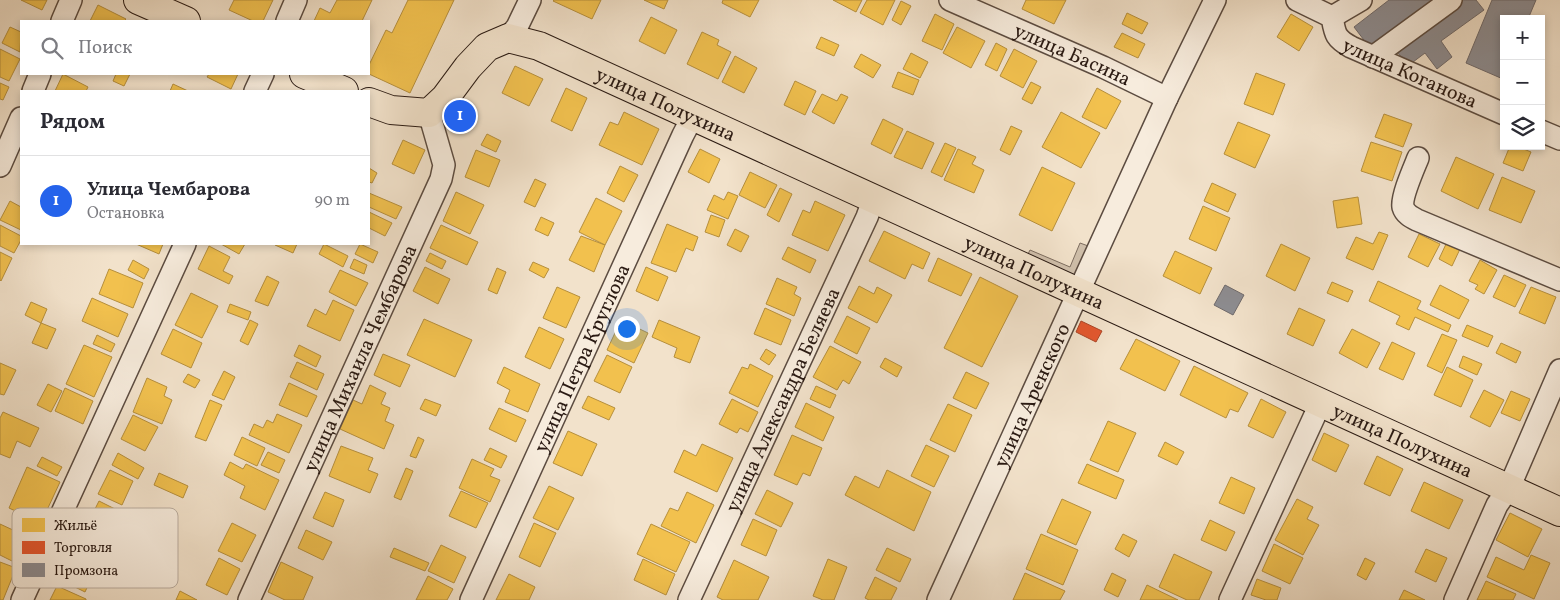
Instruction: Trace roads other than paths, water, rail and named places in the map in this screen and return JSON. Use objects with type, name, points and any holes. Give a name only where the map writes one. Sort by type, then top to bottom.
[{"type":"main road","points":[[138,0],[184,20]]},
{"type":"main road","points":[[370,102],[391,110],[428,113],[445,98],[468,67],[487,46],[508,38]]},
{"type":"main road","name":"улица Полухина","points":[[508,38],[539,46],[1560,512]]},
{"type":"main road","points":[[306,75],[342,90]]},
{"type":"street","points":[[62,20],[70,0]]},
{"type":"street","points":[[287,20],[296,0]]},
{"type":"street","points":[[508,38],[517,28],[530,0]]},
{"type":"street","name":"улица Басина","points":[[950,0],[1103,67],[1167,98]]},
{"type":"street","name":"улица Аренского","points":[[938,600],[958,560],[1167,98],[1215,0]]},
{"type":"street","name":"улица Коганова","points":[[1297,0],[1332,17]]},
{"type":"street","name":"улица Коганова","points":[[1332,17],[1361,0]]},
{"type":"street","points":[[1373,57],[1451,0]]},
{"type":"street","name":"улица Коганова","points":[[1332,17],[1339,40],[1373,57],[1500,112]]},
{"type":"street","points":[[33,90],[40,75]]},
{"type":"street","points":[[255,90],[263,75]]},
{"type":"street","name":"улица Михаила Чембарова","points":[[249,600],[440,179],[444,165],[428,113]]},
{"type":"street","name":"улица Петра Круглова","points":[[470,600],[693,116]]},
{"type":"street","points":[[0,166],[20,120]]},
{"type":"street","points":[[1545,133],[1560,139]]},
{"type":"street","points":[[1418,158],[1404,195],[1402,206],[1407,214],[1417,220],[1560,280]]},
{"type":"street","name":"улица Александра Беляева","points":[[689,600],[867,217],[874,198]]},
{"type":"street","points":[[64,508],[185,245]]},
{"type":"street","points":[[1455,600],[1497,505],[1509,488],[1560,370]]},
{"type":"street","points":[[1230,600],[1321,402]]},
{"type":"street","points":[[22,600],[27,588]]},
{"type":"place","name":"Улица Чембарова","points":[[460,116]]}]
